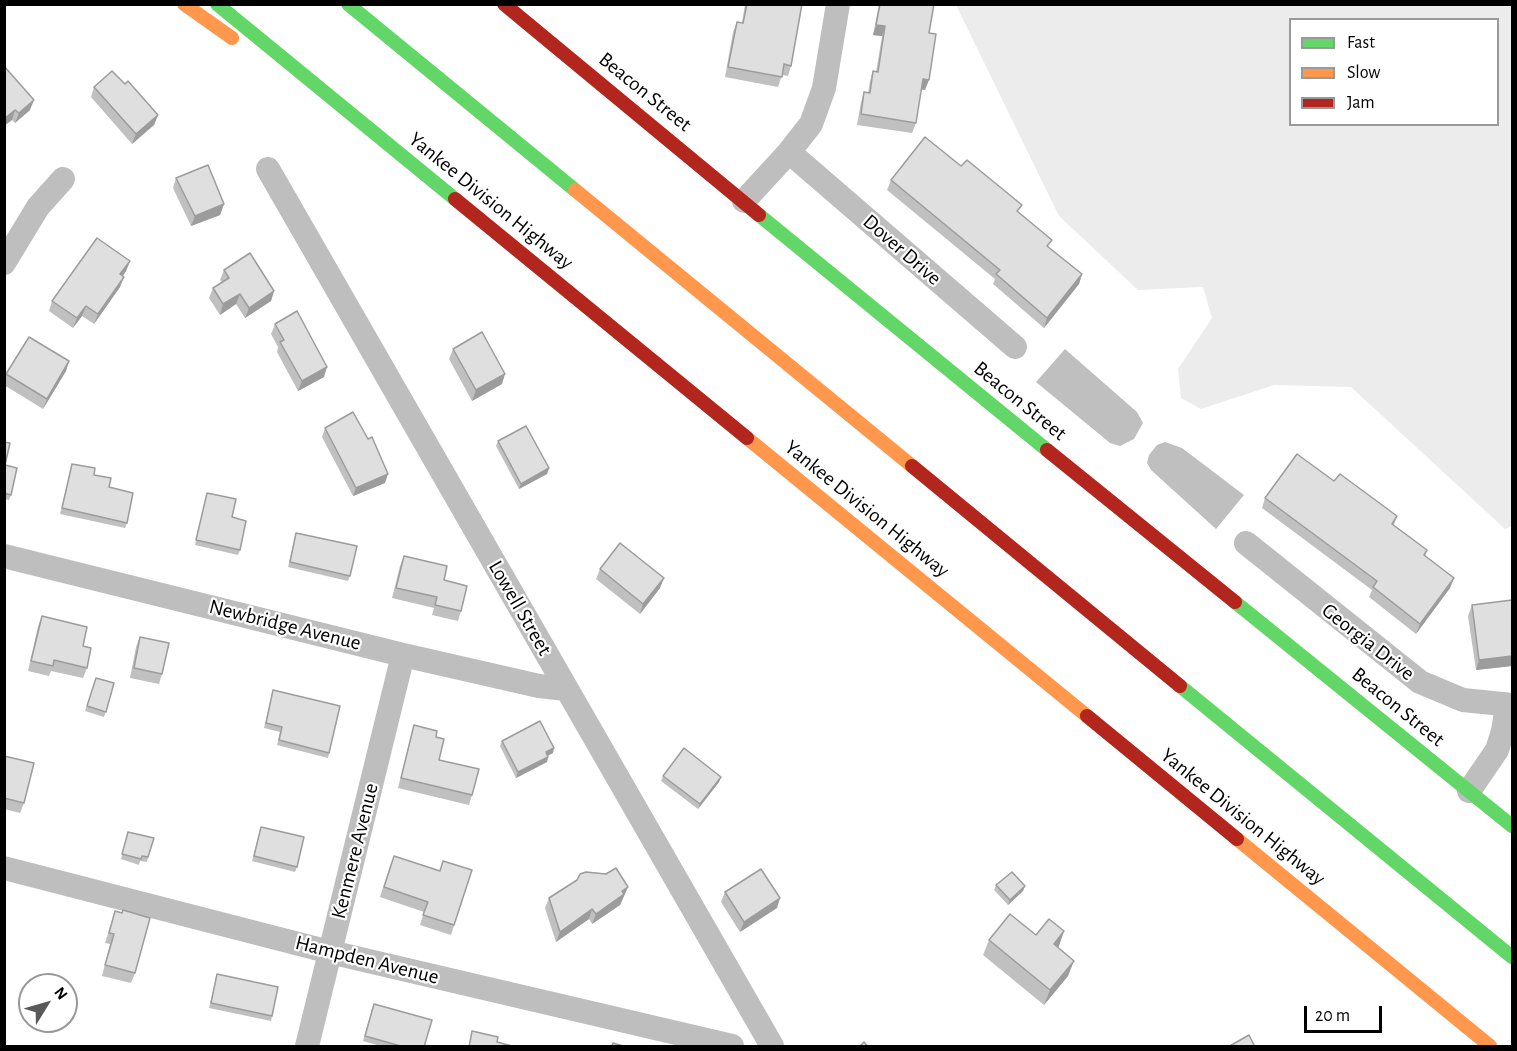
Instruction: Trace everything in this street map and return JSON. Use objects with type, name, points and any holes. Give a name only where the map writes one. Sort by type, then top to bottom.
[{"type":"main road","points":[[184,4],[241,45]]},
{"type":"main road","name":"Yankee Division Highway","points":[[217,4],[1490,1047]]},
{"type":"main road","points":[[348,4],[1512,957]]},
{"type":"main road","name":"Beacon Street","points":[[504,4],[1512,826]]},
{"type":"main road","points":[[269,65],[440,186]]},
{"type":"street","points":[[744,201],[811,124],[821,98],[838,4]]},
{"type":"street","name":"Dover Drive","points":[[789,152],[1015,347]]},
{"type":"street","name":"Lowell Street","points":[[268,169],[772,1047]]},
{"type":"street","points":[[4,263],[38,207],[63,178]]},
{"type":"street","name":"Georgia Drive","points":[[1245,543],[1420,682],[1463,700],[1510,705],[1497,750],[1468,791]]},
{"type":"street","name":"Newbridge Avenue","points":[[4,556],[403,655],[539,686],[566,689]]},
{"type":"street","name":"Kenmere Avenue","points":[[307,1047],[403,655]]},
{"type":"street","name":"Hampden Avenue","points":[[4,868],[330,952],[732,1047]]},
{"type":"shaded area","points":[[956,5],[1512,5],[1512,526],[1505,529],[1351,387],[1274,385],[1201,409],[1181,398],[1178,369],[1212,318],[1203,287],[1138,290],[1059,216]]},
{"type":"shaded area","points":[[1065,349],[1137,412],[1143,423],[1134,439],[1120,446],[1110,443],[1036,382]]},
{"type":"shaded area","points":[[1165,442],[1182,448],[1244,495],[1216,529],[1151,470],[1147,463],[1149,455],[1157,445]]},
{"type":"building","points":[[747,4],[802,4],[791,66],[784,64],[782,77],[728,67],[737,22],[743,23]]},
{"type":"building","points":[[880,4],[934,4],[929,33],[936,34],[929,80],[923,79],[916,123],[861,114],[864,92],[870,93],[873,71],[878,72],[885,26],[876,25]]},
{"type":"building","points":[[4,66],[34,100],[19,113],[15,110],[4,119]]},
{"type":"building","points":[[112,71],[125,84],[128,81],[158,115],[136,134],[94,87]]},
{"type":"building","points":[[925,137],[961,166],[967,160],[1022,205],[1017,211],[1052,240],[1047,246],[1082,274],[1047,318],[996,274],[1000,270],[891,180]]},
{"type":"building","points":[[208,165],[224,204],[195,216],[176,178]]},
{"type":"building","points":[[97,238],[130,261],[120,274],[124,277],[98,314],[86,306],[77,318],[52,301]]},
{"type":"building","points":[[250,253],[274,291],[249,308],[240,294],[223,304],[213,288],[229,278],[224,270]]},
{"type":"building","points":[[297,311],[327,367],[302,381],[280,342],[284,340],[275,324]]},
{"type":"building","points":[[482,332],[505,374],[476,390],[453,349]]},
{"type":"building","points":[[29,337],[69,361],[47,399],[6,374]]},
{"type":"building","points":[[353,412],[368,439],[372,437],[388,474],[356,488],[325,428]]},
{"type":"building","points":[[526,426],[549,468],[521,484],[498,441]]},
{"type":"building","points":[[4,442],[10,443],[5,465],[17,468],[11,495],[4,493]]},
{"type":"building","points":[[1297,454],[1334,481],[1340,474],[1397,516],[1392,524],[1427,550],[1424,555],[1454,578],[1420,624],[1373,587],[1377,581],[1265,498]]},
{"type":"building","points":[[72,464],[95,468],[94,475],[111,478],[109,487],[133,493],[127,523],[62,508]]},
{"type":"building","points":[[207,493],[236,499],[232,517],[246,521],[240,550],[196,540]]},
{"type":"building","points":[[296,533],[357,546],[350,576],[290,562]]},
{"type":"building","points":[[620,543],[664,578],[643,604],[600,569]]},
{"type":"building","points":[[404,556],[447,566],[444,580],[467,586],[461,611],[435,605],[437,597],[396,588]]},
{"type":"building","points":[[1512,600],[1512,656],[1479,660],[1472,605]]},
{"type":"building","points":[[42,616],[87,627],[83,646],[91,648],[87,668],[54,660],[53,666],[31,661]]},
{"type":"building","points":[[140,637],[169,643],[162,674],[134,668]]},
{"type":"building","points":[[96,678],[114,683],[106,712],[87,706]]},
{"type":"building","points":[[273,690],[340,706],[329,753],[279,740],[282,727],[266,723]]},
{"type":"building","points":[[540,721],[554,748],[546,752],[548,757],[518,772],[502,741]]},
{"type":"building","points":[[414,725],[437,731],[436,737],[444,739],[439,760],[479,769],[472,795],[401,778]]},
{"type":"building","points":[[684,748],[721,777],[700,804],[663,776]]},
{"type":"building","points":[[4,756],[34,763],[24,803],[4,798]]},
{"type":"building","points":[[261,827],[304,837],[297,867],[254,856]]},
{"type":"building","points":[[128,832],[154,838],[148,857],[142,856],[141,859],[122,854]]},
{"type":"building","points":[[394,856],[440,871],[443,861],[472,870],[454,925],[423,915],[428,902],[384,887]]},
{"type":"building","points":[[616,868],[628,887],[622,891],[624,894],[596,914],[592,909],[560,932],[549,898],[577,880],[580,874],[586,872],[606,874]]},
{"type":"building","points":[[761,869],[780,898],[744,922],[725,892]]},
{"type":"building","points":[[1012,872],[1025,886],[1010,900],[996,885]]},
{"type":"building","points":[[123,910],[150,918],[135,973],[105,965],[114,934],[109,933],[115,911],[122,913]]},
{"type":"building","points":[[1010,914],[1036,935],[1049,919],[1064,931],[1054,944],[1074,961],[1050,990],[989,940]]},
{"type":"building","points":[[217,974],[278,987],[272,1016],[211,1003]]},
{"type":"building","points":[[374,1004],[432,1020],[424,1047],[404,1047],[365,1036]]},
{"type":"building","points":[[472,1031],[498,1037],[497,1042],[516,1047],[469,1047]]},
{"type":"building","points":[[1249,1035],[1255,1047],[1228,1047]]},
{"type":"building","points":[[613,1043],[627,1047],[612,1047]]},
{"type":"traffic: fast","points":[[217,4],[455,199]]},
{"type":"traffic: fast","points":[[348,4],[575,190]]},
{"type":"traffic: fast","points":[[759,215],[1047,450]]},
{"type":"traffic: fast","points":[[1235,602],[1512,826]]},
{"type":"traffic: fast","points":[[1180,686],[1512,957]]},
{"type":"traffic: slow","points":[[184,4],[232,38]]},
{"type":"traffic: slow","points":[[575,190],[912,466]]},
{"type":"traffic: slow","points":[[747,438],[1087,716]]},
{"type":"traffic: slow","points":[[1237,839],[1490,1046]]},
{"type":"traffic: jam","points":[[504,4],[759,215]]},
{"type":"traffic: jam","points":[[455,199],[747,438]]},
{"type":"traffic: jam","points":[[1047,450],[1235,602]]},
{"type":"traffic: jam","points":[[912,466],[1180,686]]},
{"type":"traffic: jam","points":[[1087,716],[1237,839]]}]
